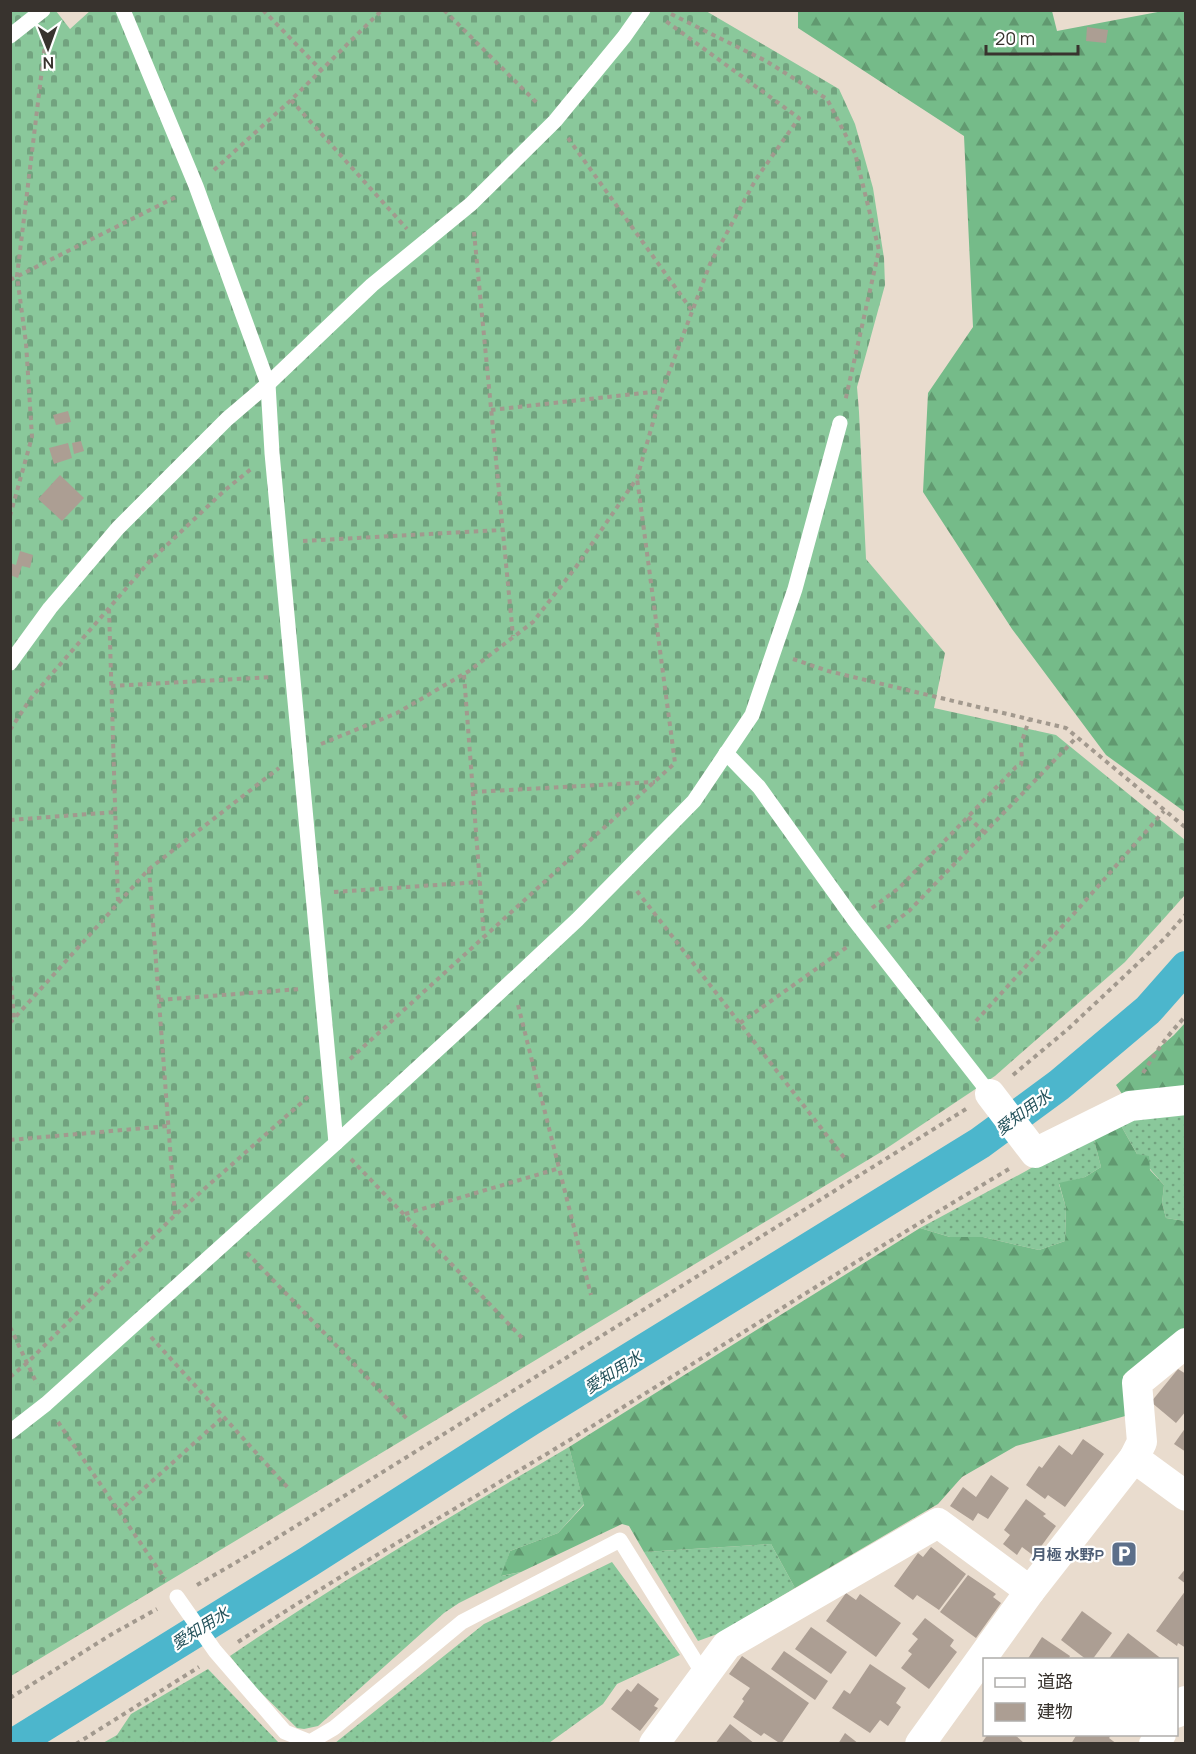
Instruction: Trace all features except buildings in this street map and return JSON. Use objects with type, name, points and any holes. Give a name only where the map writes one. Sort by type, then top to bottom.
[{"type":"street","points":[[990,1094],[1035,1153],[1130,1106],[1185,1101]]},
{"type":"street","points":[[920,1743],[1030,1591],[1134,1458],[1142,1442],[1137,1383],[1185,1343]]},
{"type":"street","points":[[1134,1458],[1185,1496]]},
{"type":"street","points":[[654,1743],[727,1645],[938,1522],[1030,1591]]},
{"type":"lane","points":[[10,36],[43,10]]},
{"type":"lane","points":[[123,10],[196,186],[268,384],[272,453],[336,1143]]},
{"type":"lane","points":[[10,663],[50,608],[118,528],[228,419],[372,285],[471,204],[555,121],[624,37],[643,10]]},
{"type":"lane","points":[[10,1432],[46,1404],[336,1143],[577,920],[694,801],[752,715],[795,589],[840,423]]},
{"type":"lane","points":[[726,753],[759,788],[867,938],[990,1094]]},
{"type":"lane","points":[[177,1597],[216,1653],[285,1732],[310,1742],[334,1728],[462,1622],[620,1540],[704,1675]]},
{"type":"path","points":[[263,10],[321,70]]},
{"type":"path","points":[[444,10],[555,121],[693,312]]},
{"type":"path","points":[[671,14],[766,61],[827,99],[855,153],[879,250],[840,423]]},
{"type":"path","points":[[12,1021],[148,869],[300,752],[397,713],[464,674],[532,622],[576,567],[637,478],[662,391],[710,264],[756,179],[799,118],[660,17]]},
{"type":"path","points":[[10,516],[32,437],[26,343],[17,276],[46,34]]},
{"type":"path","points":[[291,100],[421,245]]},
{"type":"path","points":[[471,204],[513,637]]},
{"type":"path","points":[[491,410],[662,391]]},
{"type":"path","points":[[10,730],[31,698],[157,554],[224,491],[272,453]]},
{"type":"path","points":[[10,1377],[27,1363],[175,1215],[675,763],[637,478]]},
{"type":"path","points":[[280,542],[503,530]]},
{"type":"path","points":[[109,608],[118,902]]},
{"type":"path","points":[[774,653],[828,671],[1066,728],[1185,828]]},
{"type":"path","points":[[464,674],[484,937]]},
{"type":"path","points":[[111,686],[293,675]]},
{"type":"path","points":[[855,921],[899,888],[1020,765],[1021,744],[1029,720]]},
{"type":"path","points":[[740,1023],[909,911],[1077,738]]},
{"type":"path","points":[[473,792],[655,782]]},
{"type":"path","points":[[976,1021],[1164,811]]},
{"type":"path","points":[[10,820],[116,812]]},
{"type":"path","points":[[968,817],[985,833]]},
{"type":"path","points":[[148,869],[175,1215]]},
{"type":"path","points":[[623,873],[846,1160]]},
{"type":"path","points":[[313,893],[480,882]]},
{"type":"path","points":[[10,1698],[112,1634],[259,1549],[990,1094],[1068,1029],[1165,938],[1185,914]]},
{"type":"path","points":[[10,969],[12,1021]]},
{"type":"path","points":[[511,981],[591,1295]]},
{"type":"path","points":[[159,1000],[322,987]]},
{"type":"path","points":[[1130,1106],[1132,1093],[1159,1047],[1185,1016]]},
{"type":"path","points":[[10,1140],[168,1126]]},
{"type":"path","points":[[336,1143],[524,1339]]},
{"type":"path","points":[[76,1743],[216,1653],[568,1442],[1035,1153]]},
{"type":"path","points":[[404,1214],[560,1168]]},
{"type":"path","points":[[232,1237],[409,1421]]},
{"type":"path","points":[[137,1322],[290,1490]]},
{"type":"path","points":[[10,1327],[46,1404],[177,1597]]},
{"type":"path","points":[[118,1512],[223,1417]]},
{"type":"green space","points":[[91,10],[706,11],[839,89],[855,124],[873,188],[884,258],[885,285],[857,387],[866,559],[945,653],[934,708],[1056,735],[1185,840],[1185,895],[1125,962],[995,1076],[881,1152],[11,1676],[11,11],[56,11],[70,29]]},
{"type":"green space","points":[[798,10],[1052,11],[1057,31],[1163,11],[1185,11],[1185,812],[1106,755],[1012,629],[923,492],[928,393],[973,327],[964,136],[798,28]]},
{"type":"green space","points":[[1185,1023],[1185,1092],[1124,1097],[1116,1085]]},
{"type":"green space","points":[[1185,1112],[1185,1221],[1166,1218],[1162,1203],[1164,1185],[1137,1154],[1119,1122]]},
{"type":"green space","points":[[1119,1122],[1137,1154],[1149,1156],[1150,1170],[1164,1185],[1162,1203],[1166,1218],[1185,1221],[1185,1328],[1123,1376],[1129,1415],[1016,1446],[962,1477],[938,1504],[795,1588],[771,1544],[644,1552],[629,1526],[622,1524],[521,1572],[501,1576],[510,1551],[558,1533],[584,1505],[569,1447],[920,1228],[950,1237],[983,1237],[1039,1250],[1065,1241],[1066,1208],[1059,1183],[1085,1177],[1101,1167],[1092,1132]]},
{"type":"green space","points":[[1092,1132],[1101,1167],[1085,1177],[1059,1184],[1066,1208],[1065,1241],[1039,1250],[983,1237],[950,1237],[920,1228],[1026,1171]]},
{"type":"green space","points":[[569,1447],[584,1504],[558,1533],[510,1551],[502,1576],[521,1572],[444,1613],[318,1726],[297,1728],[250,1682],[230,1656],[356,1575]]},
{"type":"green space","points":[[771,1544],[795,1588],[720,1633],[698,1641],[644,1552]]},
{"type":"green space","points":[[612,1562],[680,1655],[617,1684],[603,1704],[549,1743],[335,1743],[484,1624]]},
{"type":"green space","points":[[208,1669],[279,1743],[103,1743],[117,1735],[131,1714]]},
{"type":"waterway","name":"愛知用水","points":[[14,1744],[308,1562],[530,1420],[980,1143],[1059,1085],[1148,1010],[1186,967]]},
{"type":"place","name":"月極 水野P","points":[[1124,1554]]}]
